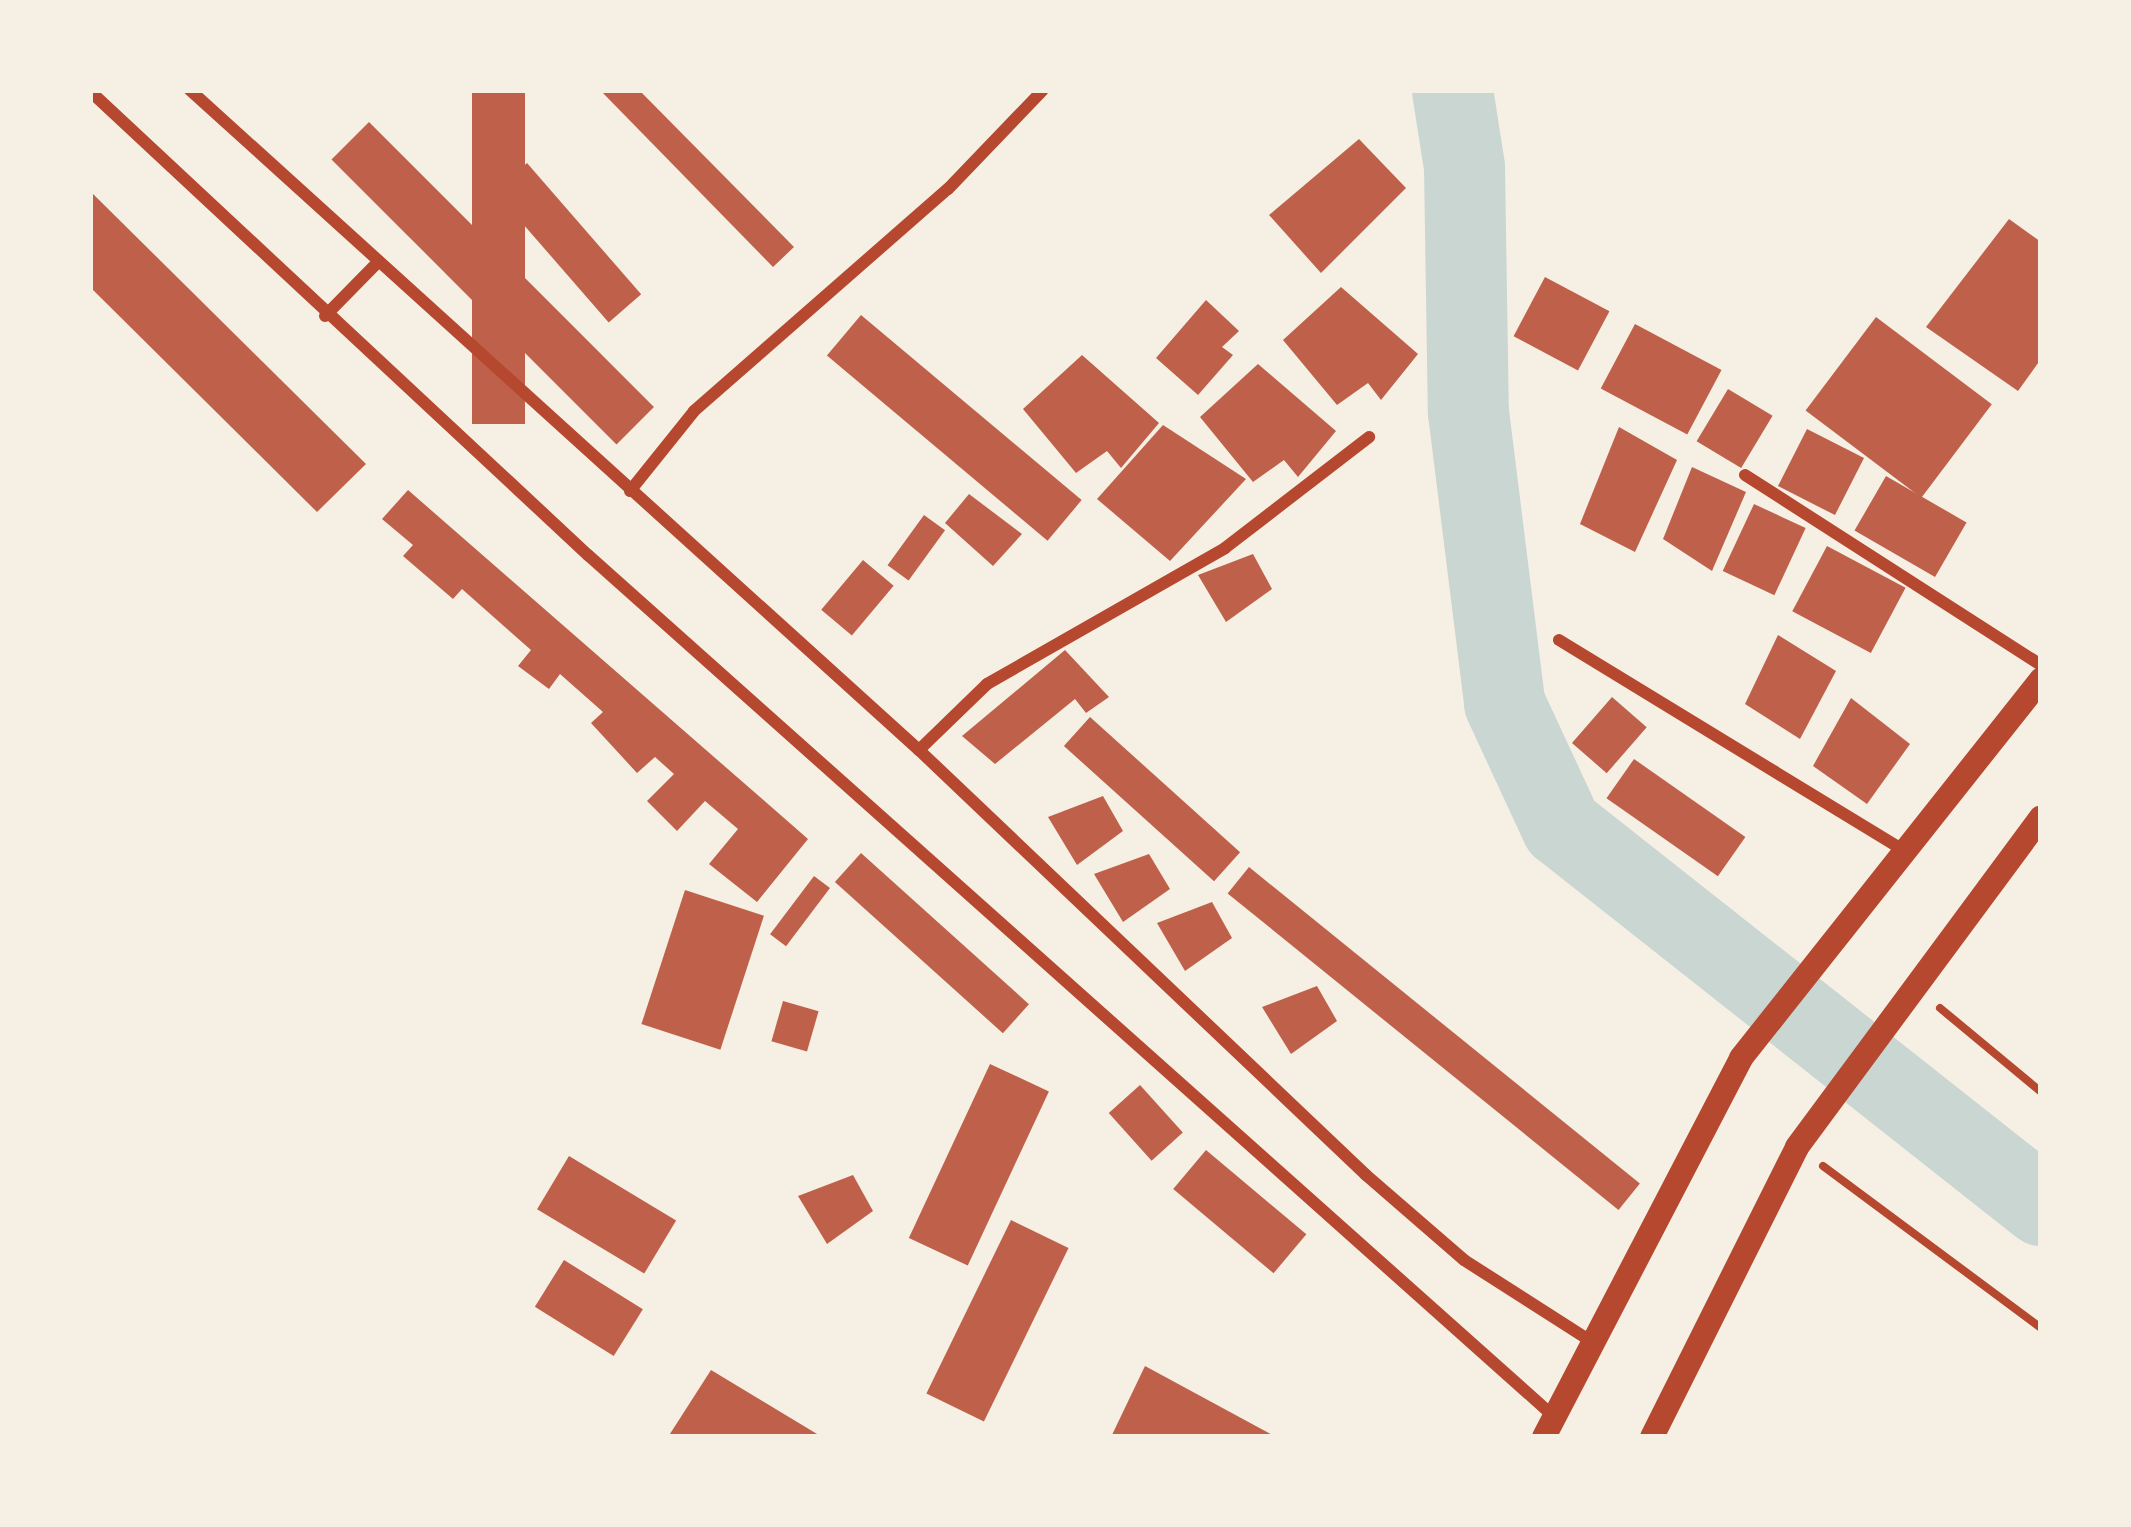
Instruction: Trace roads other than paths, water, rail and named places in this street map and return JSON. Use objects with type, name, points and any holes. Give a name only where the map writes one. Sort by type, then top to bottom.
[{"type":"main road","points":[[1548,1426],[1589,1340],[1742,1058],[1803,971],[2041,679]]},
{"type":"main road","points":[[1652,1437],[1797,1147],[2041,817]]},
{"type":"street","points":[[190,90],[920,750],[1366,1174],[1464,1260],[1589,1340]]},
{"type":"street","points":[[629,491],[694,411],[948,189],[1043,90]]},
{"type":"street","points":[[90,91],[325,316],[1548,1426]]},
{"type":"street","points":[[325,316],[378,262]]},
{"type":"street","points":[[920,750],[987,684],[1225,548],[1369,436]]},
{"type":"street","points":[[1744,475],[2041,665]]},
{"type":"street","points":[[1558,640],[1902,849]]},
{"type":"waterway","points":[[1452,90],[1464,167],[1468,412],[1504,703],[1561,826],[2041,1205]]}]
